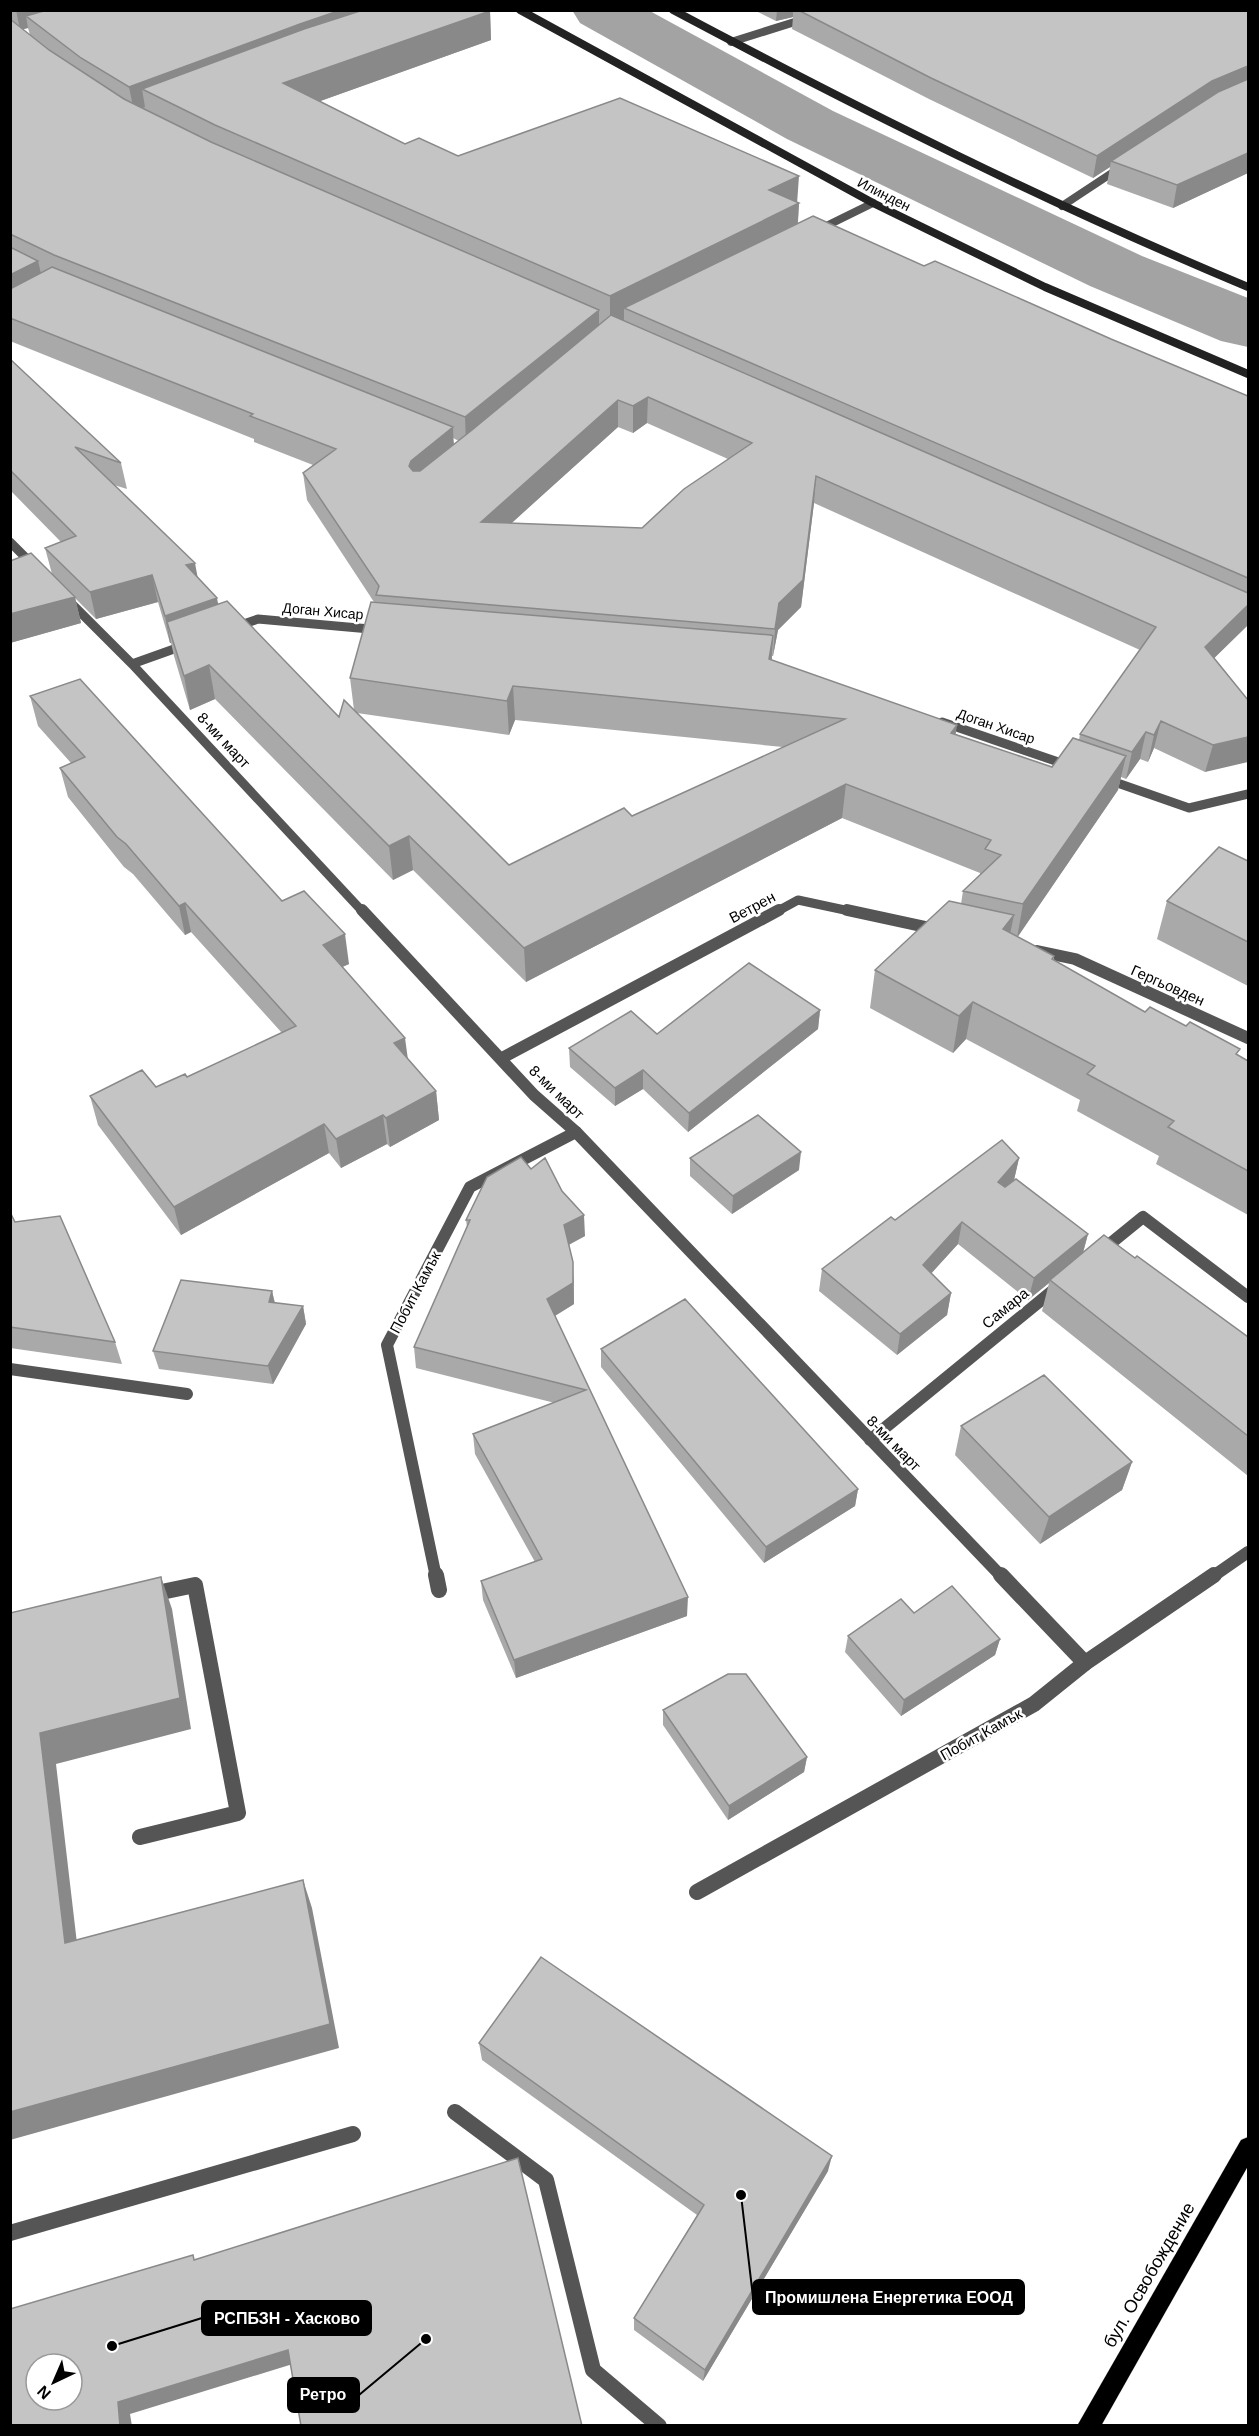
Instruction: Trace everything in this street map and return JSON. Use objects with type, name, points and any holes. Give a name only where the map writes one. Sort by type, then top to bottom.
[{"type":"main road","name":"Илинден","points":[[520,10],[873,203],[1045,287],[1248,374]]},
{"type":"main road","points":[[673,10],[898,129],[1176,258],[1248,287]]},
{"type":"main road","name":"бул. Освобождение","points":[[1089,2426],[1248,2147]]},
{"type":"street","points":[[731,42],[833,10]]},
{"type":"street","points":[[1062,206],[1131,160]]},
{"type":"street","points":[[810,234],[873,203]]},
{"type":"street","points":[[10,542],[23,561],[44,576]]},
{"type":"street","name":"8-ми март","points":[[60,592],[132,664],[502,1058],[534,1095],[576,1132],[1085,1663]]},
{"type":"street","name":"Доган Хисар","points":[[227,630],[258,619],[391,630]]},
{"type":"street","points":[[132,664],[195,641]]},
{"type":"street","name":"Доган Хисар","points":[[929,717],[1076,768]]},
{"type":"street","points":[[1099,776],[1189,808],[1248,794]]},
{"type":"street","name":"Ветрен","points":[[502,1058],[798,900],[948,932]]},
{"type":"street","name":"Гергьовден","points":[[1029,949],[1075,959],[1248,1038]]},
{"type":"street","name":"Побит Камък","points":[[439,1590],[387,1345],[470,1187],[576,1132]]},
{"type":"street","points":[[1088,1262],[1143,1217],[1248,1297]]},
{"type":"street","name":"Самара","points":[[870,1440],[1070,1277]]},
{"type":"street","points":[[10,1368],[187,1394]]},
{"type":"street","name":"Побит Камък","points":[[697,1892],[1034,1704],[1085,1663],[1248,1552]]},
{"type":"street","points":[[137,1598],[195,1585],[238,1813],[140,1837]]},
{"type":"street","points":[[455,2112],[546,2180],[593,2370],[658,2426]]},
{"type":"street","points":[[10,2233],[353,2134]]},
{"type":"building","points":[[47,10],[341,10],[129,87],[81,58],[26,16]]},
{"type":"building","points":[[363,10],[490,11],[283,83],[405,144],[419,138],[458,156],[620,98],[799,176],[769,190],[799,203],[610,296],[215,125],[142,89],[304,29]]},
{"type":"building","points":[[798,10],[1248,10],[1248,66],[1212,81],[1097,156],[931,78]]},
{"type":"building","points":[[10,19],[49,50],[124,99],[211,142],[599,310],[465,417],[54,255],[10,234]]},
{"type":"building","points":[[1248,79],[1248,153],[1177,185],[1111,161],[1218,92]]},
{"type":"building","points":[[813,216],[924,266],[935,261],[1111,339],[1248,396],[1248,578],[624,308]]},
{"type":"building","points":[[10,247],[38,261],[10,275]]},
{"type":"building","points":[[52,267],[453,427],[411,461],[409,466],[413,471],[420,471],[611,315],[1248,593],[1248,605],[1205,647],[1248,700],[1248,737],[1213,745],[1161,721],[1154,735],[1146,732],[1132,752],[1080,734],[1156,627],[816,476],[803,580],[779,603],[775,629],[376,595],[379,586],[303,473],[336,449],[10,318],[10,289]],"holes":[[[648,397],[752,443],[684,489],[642,528],[481,522],[618,400],[633,406]]]},
{"type":"building","points":[[10,359],[121,463],[75,447],[195,563],[186,565],[217,598],[165,616],[152,575],[90,592],[45,548],[76,536],[10,470]]},
{"type":"building","points":[[31,553],[75,597],[10,614],[10,561]]},
{"type":"building","points":[[227,601],[339,717],[344,700],[509,865],[624,808],[632,816],[845,719],[513,686],[507,701],[350,678],[371,602],[771,635],[773,636],[769,659],[957,725],[951,733],[1052,767],[1073,738],[1126,756],[1023,904],[963,891],[1001,855],[985,849],[991,840],[846,784],[524,948],[409,836],[389,846],[209,665],[184,676],[167,622]]},
{"type":"building","points":[[80,679],[282,901],[304,891],[345,934],[323,945],[405,1038],[394,1043],[436,1091],[386,1118],[383,1115],[336,1139],[324,1124],[174,1207],[90,1096],[142,1070],[156,1087],[185,1074],[187,1077],[296,1026],[185,903],[179,906],[126,844],[117,837],[60,768],[85,757],[30,696]]},
{"type":"building","points":[[1219,847],[1248,861],[1248,942],[1167,901]]},
{"type":"building","points":[[949,901],[1014,915],[1003,929],[1054,956],[1052,959],[1145,1012],[1150,1007],[1186,1026],[1190,1022],[1240,1049],[1236,1054],[1248,1061],[1248,1171],[1168,1127],[1174,1121],[1087,1074],[1095,1066],[973,1002],[959,1016],[875,970]]},
{"type":"building","points":[[749,963],[820,1010],[689,1113],[643,1070],[615,1088],[569,1048],[631,1011],[657,1034]]},
{"type":"building","points":[[758,1115],[801,1152],[733,1196],[690,1158]]},
{"type":"building","points":[[1002,1140],[1019,1158],[998,1182],[1005,1187],[1016,1179],[1088,1234],[1034,1278],[962,1222],[923,1265],[951,1293],[900,1334],[822,1269],[891,1217],[895,1220]]},
{"type":"building","points":[[521,1157],[531,1169],[545,1158],[562,1191],[584,1215],[564,1225],[573,1262],[573,1283],[547,1299],[688,1597],[514,1660],[481,1581],[542,1559],[473,1434],[586,1390],[414,1347],[470,1220],[466,1220],[487,1177]]},
{"type":"building","points":[[10,1212],[15,1222],[60,1216],[115,1342],[10,1327]]},
{"type":"building","points":[[1104,1235],[1135,1258],[1137,1256],[1248,1337],[1248,1436],[1050,1280]]},
{"type":"building","points":[[181,1280],[272,1291],[269,1302],[303,1306],[268,1366],[153,1351]]},
{"type":"building","points":[[685,1299],[858,1489],[766,1547],[601,1349]]},
{"type":"building","points":[[1044,1375],[1132,1462],[1049,1517],[961,1426]]},
{"type":"building","points":[[161,1577],[180,1698],[40,1733],[65,1943],[303,1880],[330,2024],[10,2112],[10,1613]]},
{"type":"building","points":[[952,1586],[1000,1639],[904,1700],[848,1636],[901,1599],[914,1613]]},
{"type":"building","points":[[728,1674],[746,1674],[807,1757],[729,1806],[663,1710]]},
{"type":"building","points":[[541,1957],[832,2156],[705,2370],[634,2318],[704,2205],[479,2043]]},
{"type":"building","points":[[518,2158],[582,2426],[301,2426],[288,2350],[118,2402],[120,2426],[10,2426],[10,2309],[193,2255],[194,2260]]},
{"type":"waterway","points":[[602,10],[810,125],[1116,271],[1248,325]]},
{"type":"place","name":"Промишлена Енергетика ЕООД","points":[[741,2195]]},
{"type":"place","name":"Ретро","points":[[426,2339]]},
{"type":"place","name":"РСПБЗН - Хасково","points":[[112,2346]]}]
